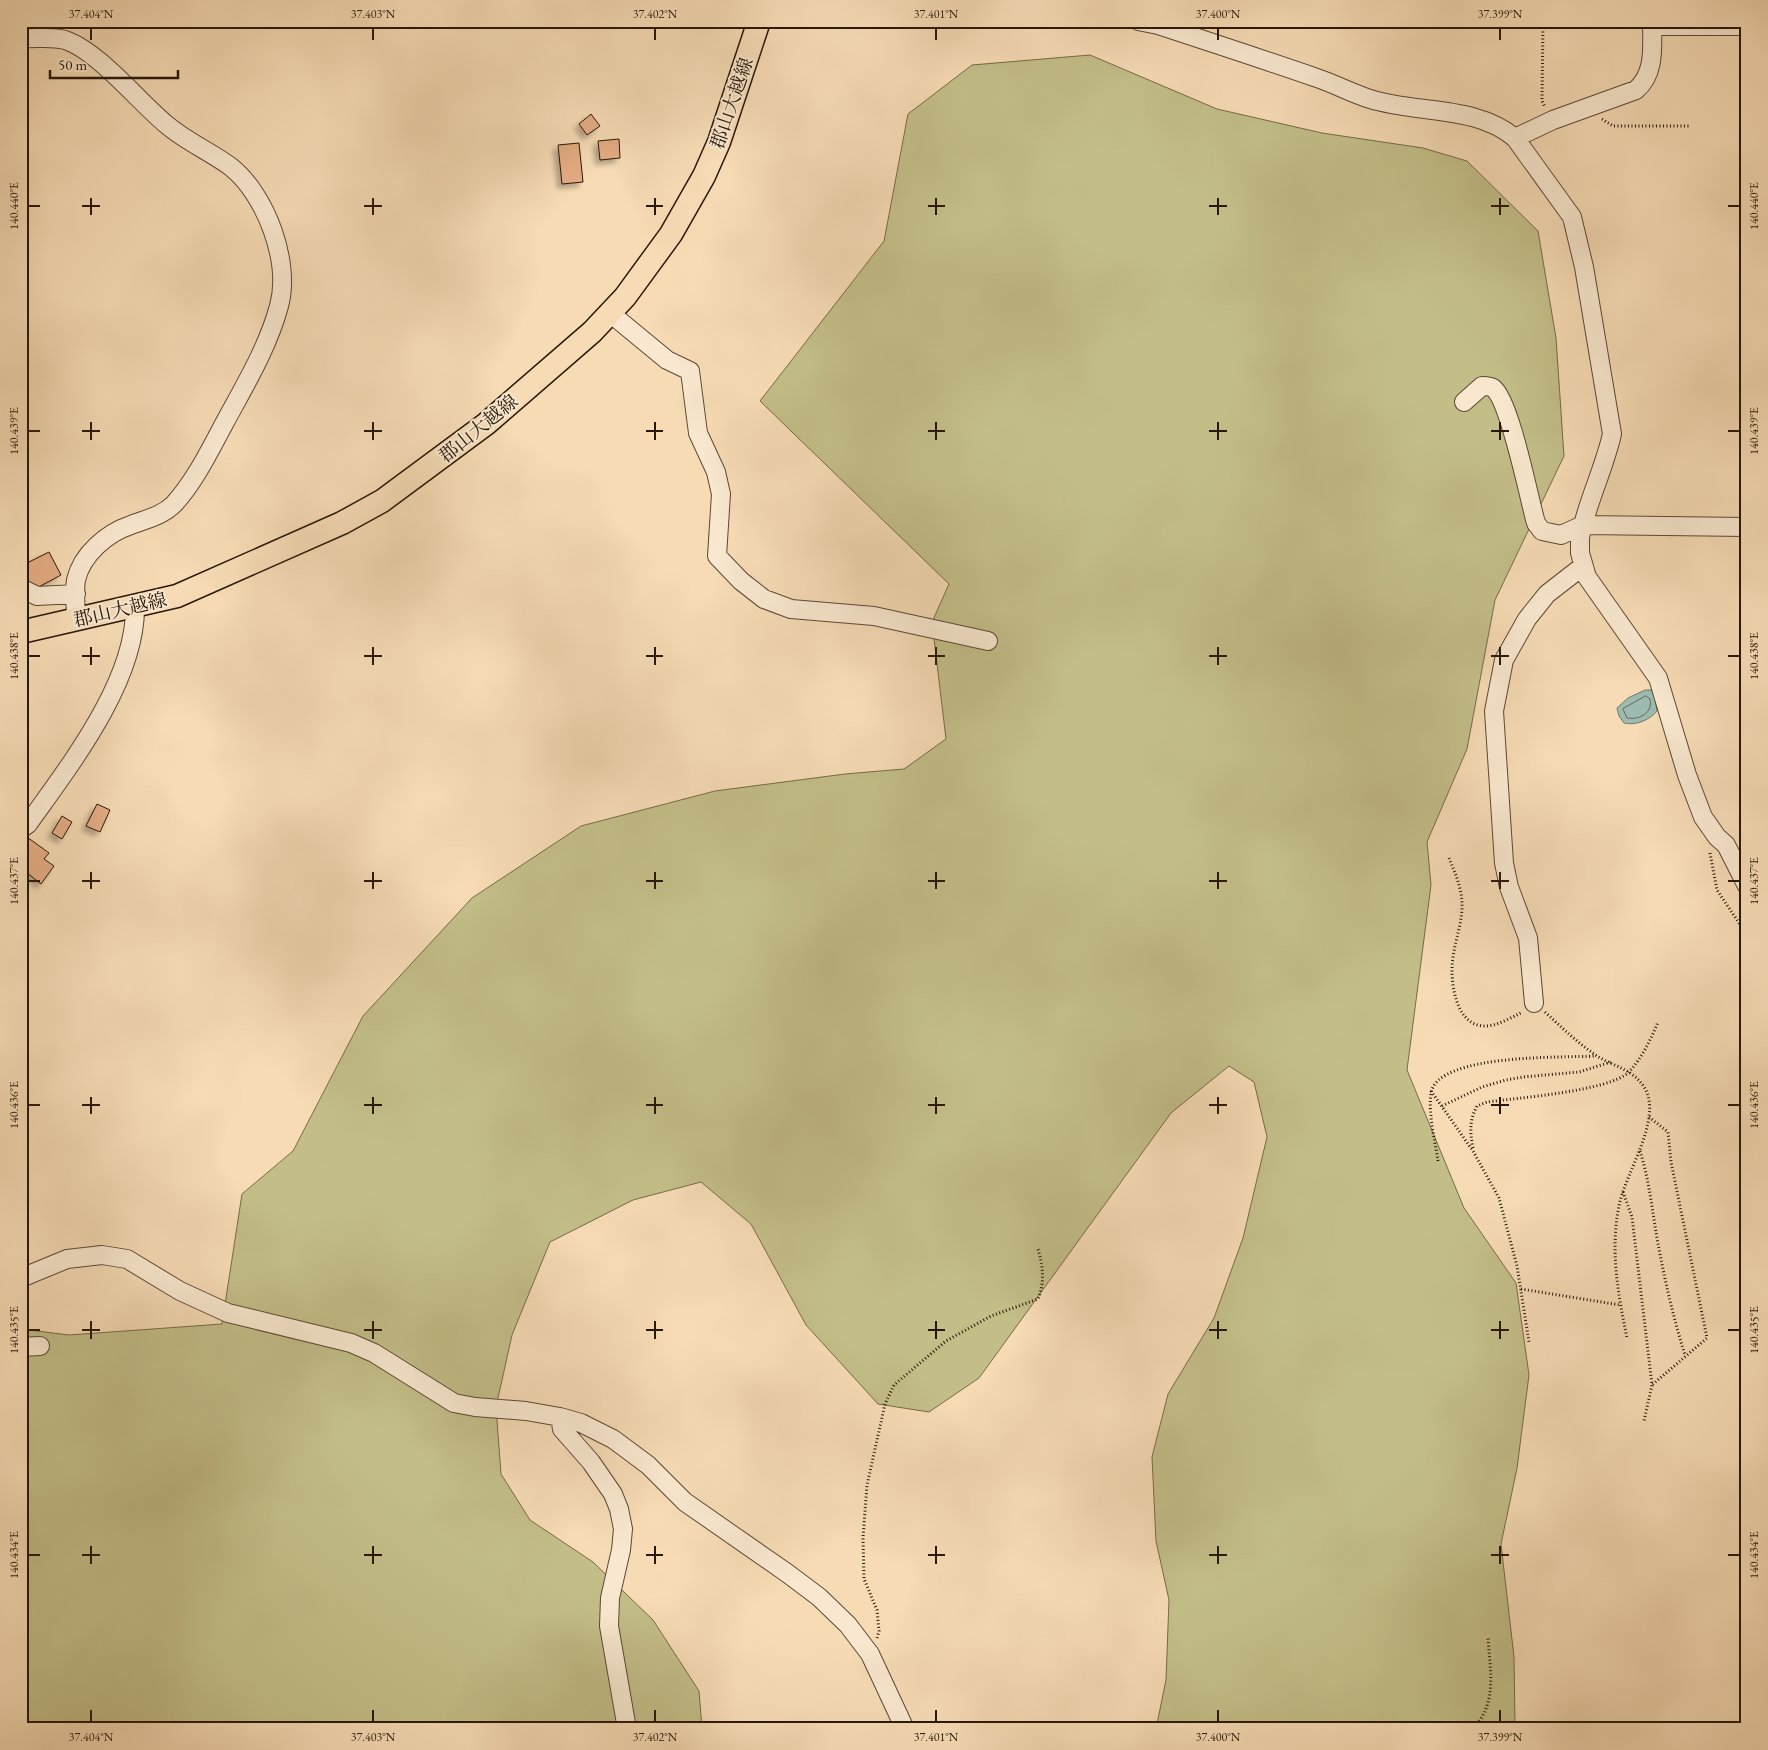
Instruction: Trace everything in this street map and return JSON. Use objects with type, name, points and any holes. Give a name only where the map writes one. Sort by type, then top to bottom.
[{"type":"main road","name":"郡山大越線","points":[[21,632],[177,596],[342,523],[382,500],[486,424],[592,332],[625,297],[671,234],[704,176],[732,106],[759,21]]},
{"type":"street","points":[[1138,21],[1158,25],[1315,77],[1370,99],[1406,108],[1484,119],[1503,128],[1515,138],[1572,217],[1584,267],[1612,434],[1607,455],[1590,498],[1580,537],[1583,566],[1587,577],[1658,678],[1687,775],[1703,817],[1717,837],[1726,845],[1747,886]]},
{"type":"street","points":[[1515,138],[1553,120],[1636,90],[1642,84],[1650,66],[1652,24],[1747,26]]},
{"type":"street","points":[[21,38],[53,38],[66,40],[73,44],[96,60],[168,126],[233,168],[258,200],[270,224],[282,272],[279,306],[259,357],[200,467],[173,505],[158,516],[128,526],[96,546],[83,562],[76,580],[76,620]]},
{"type":"street","points":[[610,313],[667,360],[690,371],[698,433],[716,472],[720,494],[717,556],[741,581],[764,598],[791,609],[874,616],[988,641]]},
{"type":"street","points":[[1464,402],[1482,386],[1494,389],[1503,402],[1536,523],[1542,531],[1561,535],[1583,524],[1747,528]]},
{"type":"street","points":[[1534,1003],[1528,938],[1509,887],[1504,864],[1494,711],[1504,660],[1527,619],[1547,594],[1583,566]]},
{"type":"street","points":[[21,588],[36,596],[76,594]]},
{"type":"street","points":[[21,829],[28,824],[60,779],[100,715],[129,657],[135,622],[135,607]]},
{"type":"street","points":[[21,1278],[67,1259],[102,1256],[121,1257],[180,1291],[228,1314],[351,1343],[374,1353],[454,1403],[560,1417],[581,1423],[613,1439],[648,1465],[685,1502],[819,1597],[848,1624],[870,1654],[905,1729]]},
{"type":"street","points":[[21,1347],[40,1346]]},
{"type":"street","points":[[560,1417],[562,1428],[591,1462],[613,1494],[619,1509],[623,1529],[621,1550],[610,1598],[609,1626],[627,1729]]},
{"type":"path","points":[[1543,21],[1542,101],[1553,120]]},
{"type":"path","points":[[1594,105],[1597,116],[1613,126],[1690,126]]},
{"type":"path","points":[[1710,852],[1717,890],[1747,935]]},
{"type":"path","points":[[1449,858],[1462,893],[1462,910],[1452,969],[1458,1005],[1466,1018],[1478,1025],[1487,1026],[1524,1011],[1534,1003],[1596,1056],[1636,1076],[1649,1095],[1649,1117],[1640,1150],[1631,1166],[1619,1206],[1615,1254],[1620,1305],[1627,1338]]},
{"type":"path","points":[[1473,1151],[1470,1124],[1477,1106],[1487,1102],[1590,1087],[1618,1080],[1629,1072],[1649,1045],[1658,1022]]},
{"type":"path","points":[[1438,1161],[1432,1117],[1431,1091],[1442,1078],[1477,1064],[1504,1059],[1596,1056]]},
{"type":"path","points":[[1442,1106],[1482,1087],[1506,1080],[1579,1072],[1611,1062]]},
{"type":"path","points":[[1431,1091],[1473,1151],[1499,1198],[1517,1266],[1529,1342]]},
{"type":"path","points":[[1649,1117],[1668,1132],[1671,1162],[1707,1338],[1652,1385]]},
{"type":"path","points":[[1640,1150],[1648,1175],[1658,1240],[1677,1332],[1685,1355]]},
{"type":"path","points":[[1623,1192],[1632,1217],[1652,1385],[1644,1421]]},
{"type":"path","points":[[870,1654],[880,1632],[877,1610],[864,1579],[863,1537],[867,1485],[885,1404],[894,1385],[946,1341],[991,1316],[1038,1299],[1043,1279],[1043,1266],[1038,1248]]},
{"type":"path","points":[[1521,1289],[1620,1305]]},
{"type":"path","points":[[1472,1729],[1482,1720],[1489,1705],[1488,1638]]},
{"type":"shaded area","points":[[1090,55],[1217,109],[1322,133],[1423,148],[1467,161],[1538,231],[1556,338],[1564,456],[1495,600],[1467,749],[1427,842],[1431,885],[1407,1070],[1464,1208],[1516,1283],[1529,1375],[1517,1468],[1501,1544],[1514,1657],[1515,1724],[1512,1729],[1156,1729],[1166,1680],[1169,1600],[1156,1541],[1152,1457],[1168,1394],[1214,1318],[1243,1238],[1267,1137],[1254,1082],[1229,1066],[1171,1113],[979,1378],[929,1412],[878,1404],[806,1325],[751,1224],[701,1182],[633,1200],[550,1242],[512,1335],[496,1407],[501,1474],[530,1520],[593,1562],[653,1620],[699,1691],[702,1729],[21,1729],[21,1329],[69,1335],[222,1324],[242,1194],[293,1151],[363,1016],[472,898],[581,826],[715,791],[845,774],[904,769],[946,739],[932,622],[949,584],[760,401],[884,241],[908,114],[972,65]]},
{"type":"water","points":[[1645,690],[1651,690],[1655,697],[1657,711],[1642,721],[1633,724],[1624,723],[1619,716],[1617,708],[1628,698]]},
{"type":"building","points":[[591,114],[600,126],[587,135],[579,124]]},
{"type":"building","points":[[619,139],[620,158],[600,160],[598,141]]},
{"type":"building","points":[[579,143],[583,182],[562,184],[558,145]]},
{"type":"building","points":[[49,552],[61,575],[33,590],[21,566]]},
{"type":"building","points":[[97,804],[110,810],[100,832],[86,826]]},
{"type":"building","points":[[62,816],[72,822],[62,839],[52,833]]},
{"type":"building","points":[[27,837],[49,853],[44,859],[54,866],[41,884],[21,868],[21,844]]}]
